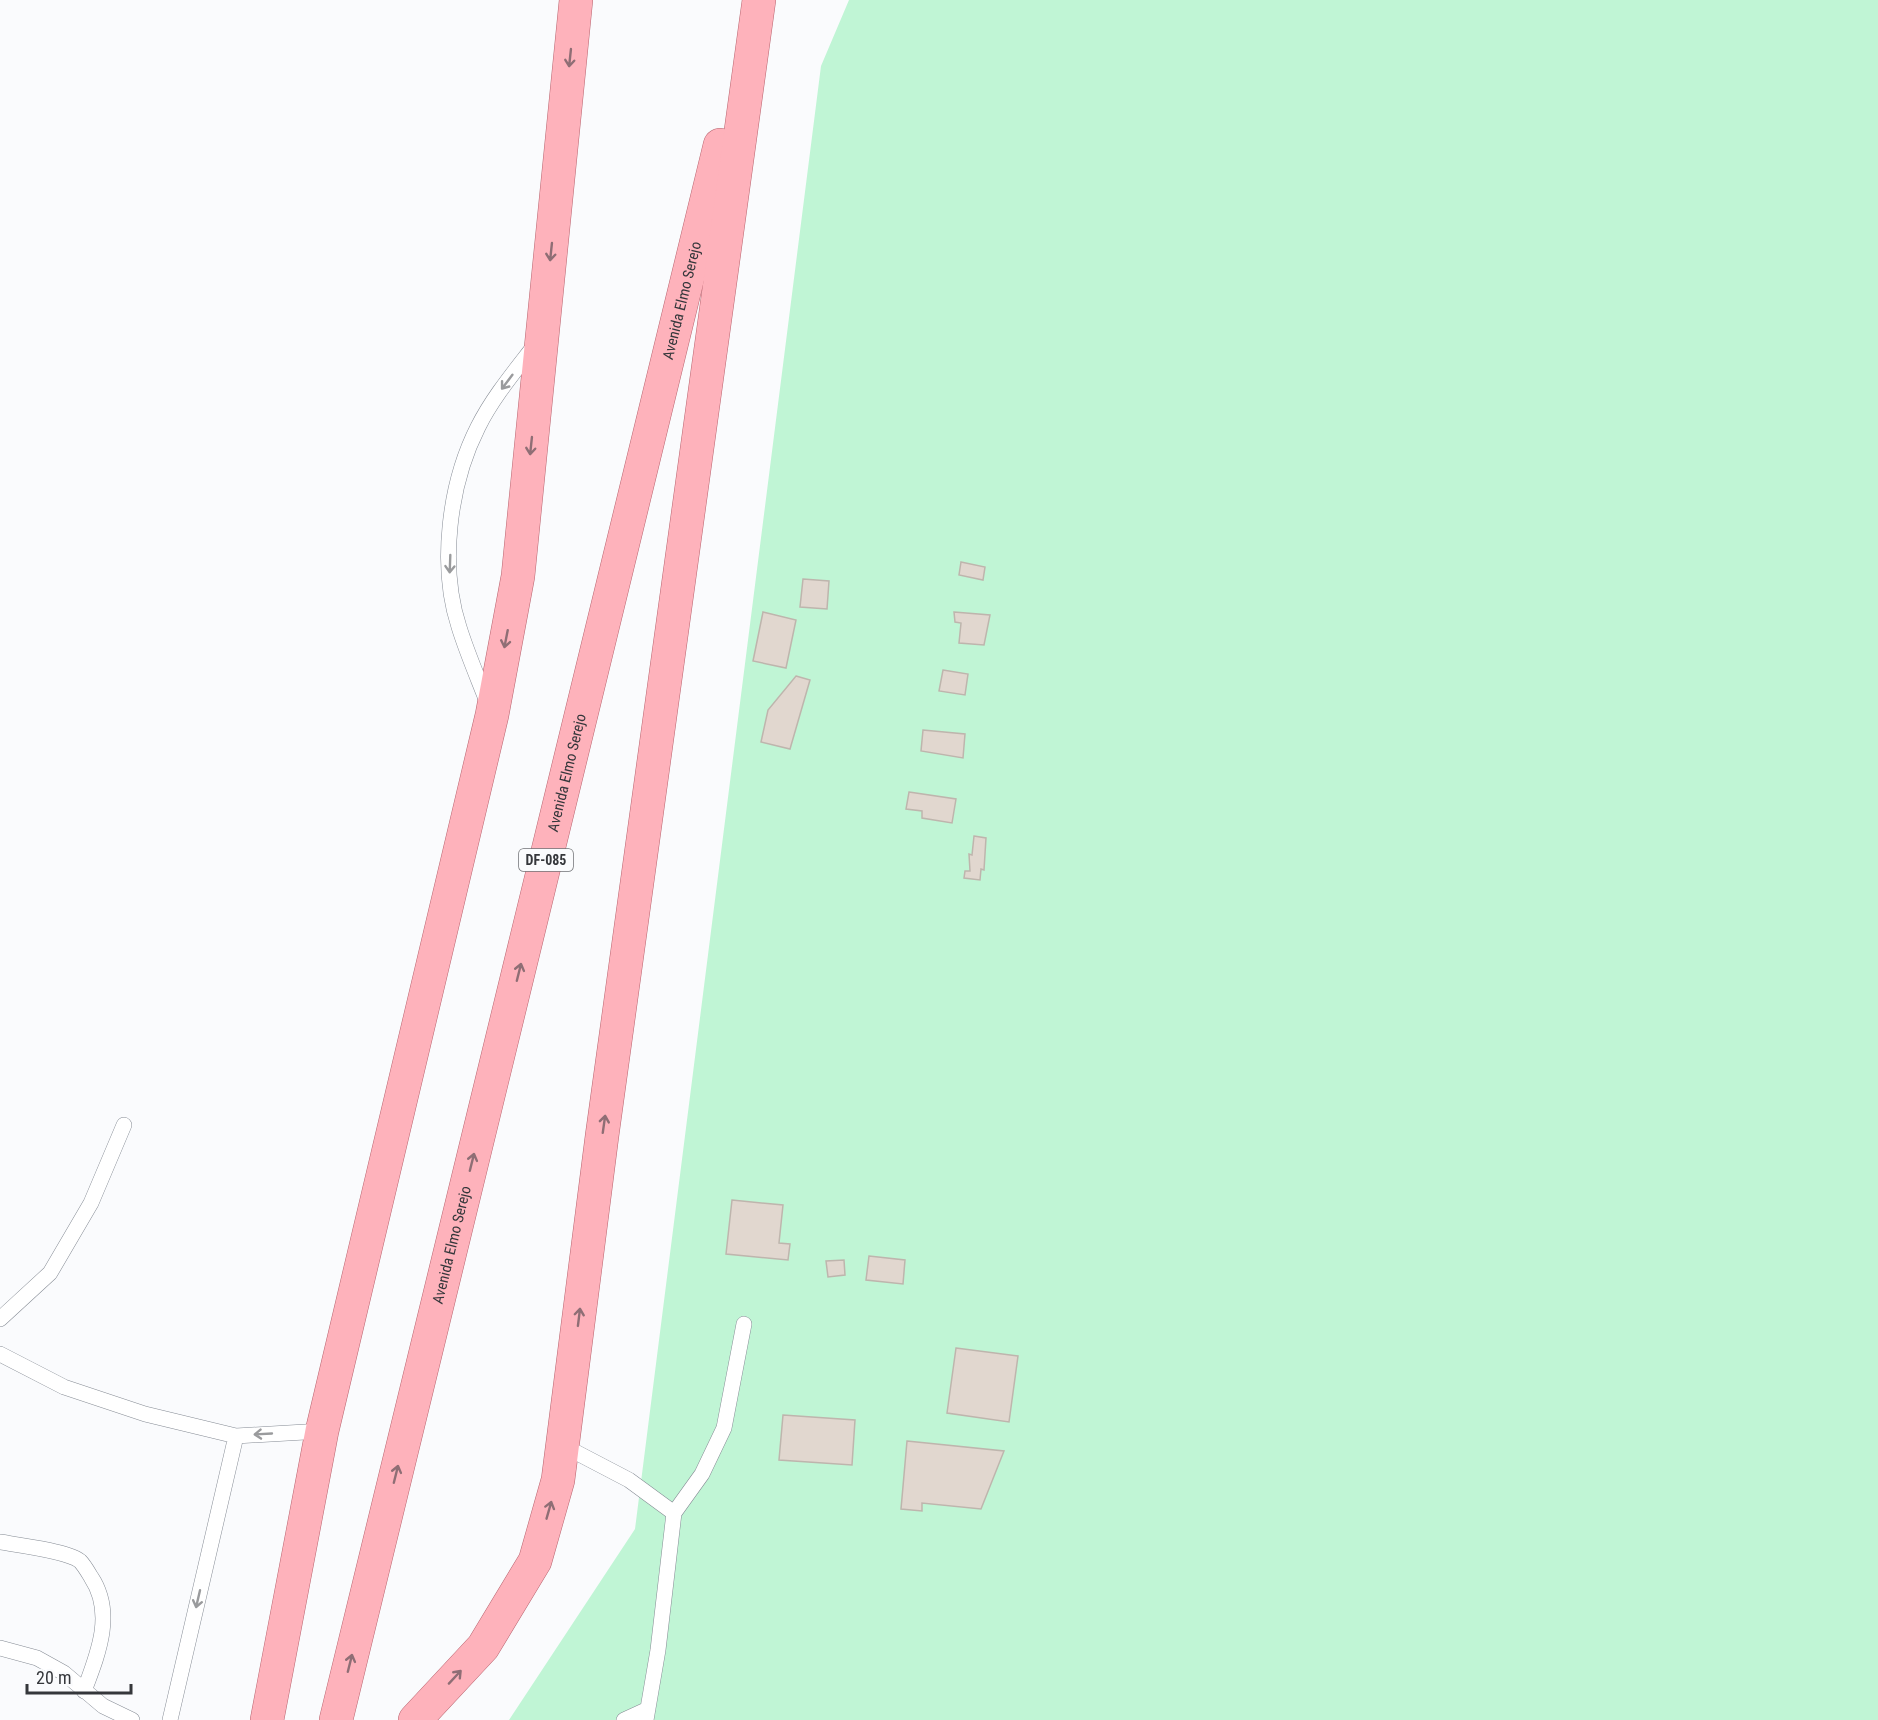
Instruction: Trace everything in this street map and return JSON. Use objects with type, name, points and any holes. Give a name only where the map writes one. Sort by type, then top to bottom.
[{"type":"main road","points":[[267,1720],[322,1431],[492,715],[518,576],[576,0]]},
{"type":"main road","points":[[415,1720],[483,1647],[535,1561],[558,1480],[757,0]]},
{"type":"main road","name":"Avenida Elmo Serejo","points":[[336,1720],[757,0]]},
{"type":"lane","points":[[492,715],[458,625],[449,573],[452,516],[462,467],[478,427],[499,393],[542,336]]},
{"type":"lane","points":[[0,1319],[50,1273],[90,1203],[124,1125]]},
{"type":"lane","points":[[624,1720],[647,1715],[658,1650],[674,1513],[702,1474],[724,1428],[744,1324]]},
{"type":"lane","points":[[0,1354],[64,1387],[145,1414],[236,1436],[322,1431]]},
{"type":"lane","points":[[170,1720],[236,1436]]},
{"type":"lane","points":[[562,1445],[628,1480],[674,1513]]},
{"type":"lane","points":[[0,1542],[51,1551],[80,1561],[99,1589],[104,1613],[100,1650],[84,1690]]},
{"type":"lane","points":[[0,1648],[37,1658],[64,1673],[103,1706],[132,1720]]},
{"type":"green space","points":[[849,0],[1878,0],[1878,1720],[509,1720],[635,1529],[821,66]]},
{"type":"building","points":[[961,562],[985,567],[983,580],[959,575]]},
{"type":"building","points":[[803,579],[829,581],[827,609],[800,607]]},
{"type":"building","points":[[763,612],[796,620],[786,668],[753,661]]},
{"type":"building","points":[[954,612],[990,615],[984,645],[959,643],[961,623],[955,622]]},
{"type":"building","points":[[943,670],[968,674],[965,695],[939,691]]},
{"type":"building","points":[[796,676],[810,680],[790,749],[761,742],[768,710]]},
{"type":"building","points":[[923,730],[965,734],[963,758],[921,751]]},
{"type":"building","points":[[909,792],[956,799],[952,823],[922,818],[922,811],[906,809]]},
{"type":"building","points":[[974,836],[986,838],[984,870],[981,869],[980,880],[964,878],[965,871],[970,871],[969,854],[972,855]]},
{"type":"building","points":[[732,1200],[783,1205],[779,1243],[790,1244],[788,1260],[726,1254]]},
{"type":"building","points":[[869,1256],[905,1260],[903,1284],[866,1280]]},
{"type":"building","points":[[844,1260],[845,1275],[828,1277],[826,1261]]},
{"type":"building","points":[[956,1348],[1018,1356],[1009,1422],[947,1413]]},
{"type":"building","points":[[783,1415],[855,1420],[852,1465],[779,1460]]},
{"type":"building","points":[[907,1441],[1004,1451],[981,1509],[922,1503],[922,1511],[901,1509]]}]
